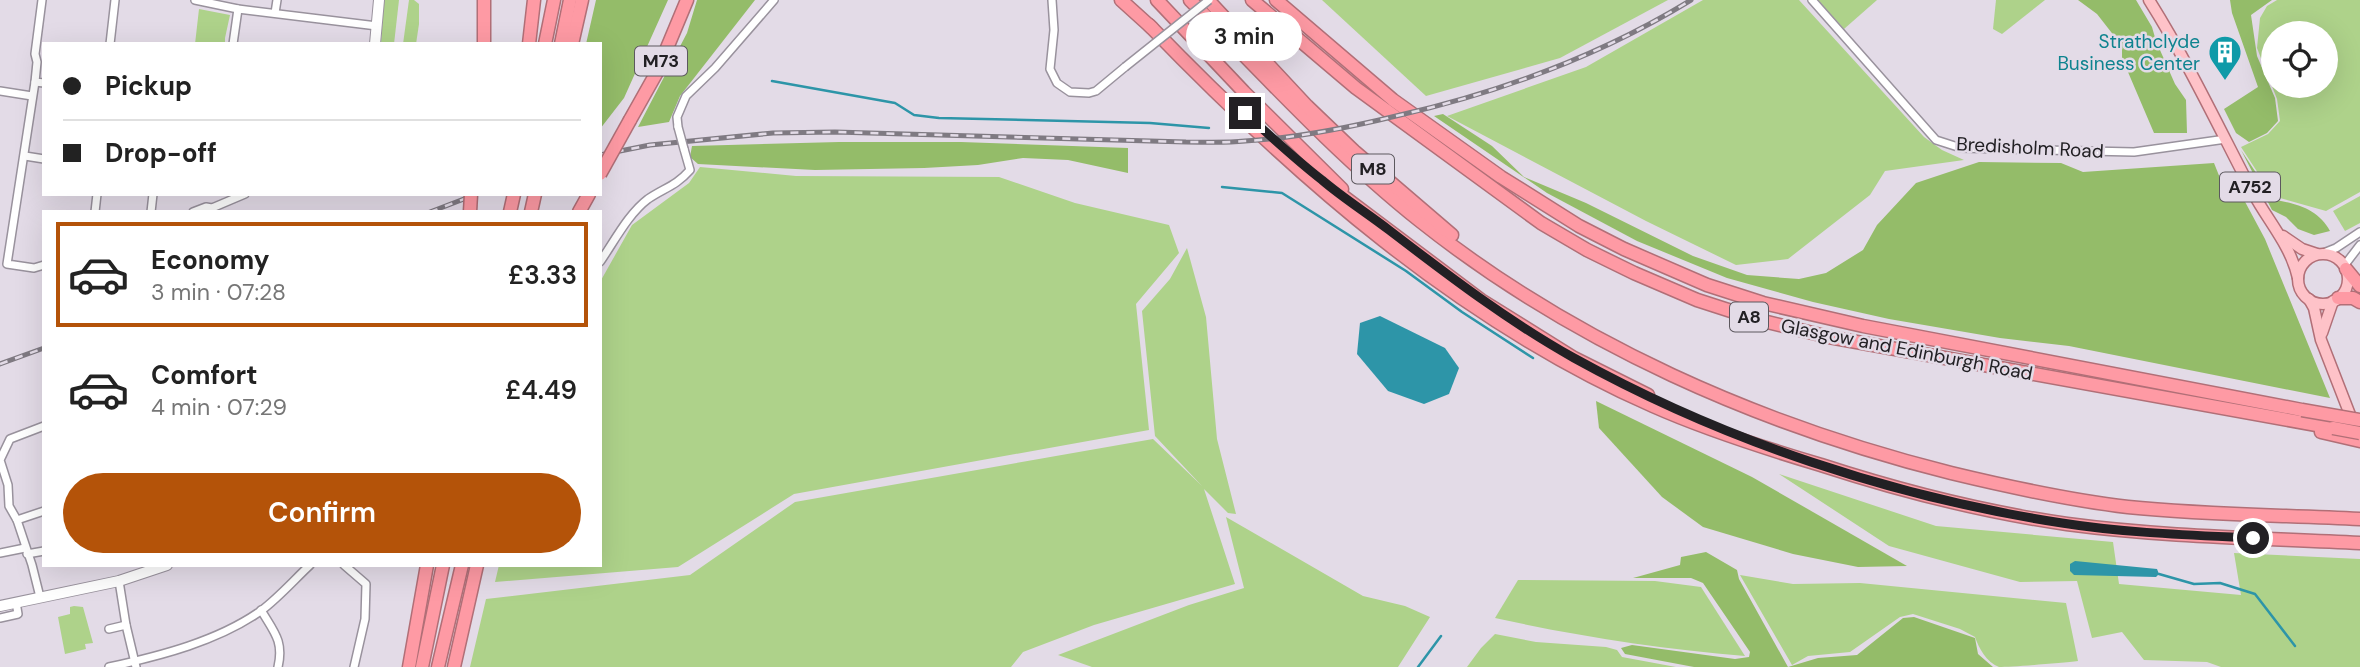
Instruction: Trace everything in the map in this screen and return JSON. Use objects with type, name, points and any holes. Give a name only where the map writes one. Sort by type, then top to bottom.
[{"type":"highway","points":[[484,0],[484,42]]},
{"type":"highway","points":[[529,42],[534,0]]},
{"type":"highway","points":[[545,42],[554,0]]},
{"type":"highway","points":[[561,42],[570,0]]},
{"type":"highway","points":[[572,42],[583,0]]},
{"type":"highway","name":"M73","points":[[602,170],[657,72],[687,0]]},
{"type":"highway","name":"M8","points":[[1121,0],[1312,172],[1481,300],[1574,358],[1694,416],[1807,461]]},
{"type":"highway","name":"M8","points":[[1157,0],[1329,177],[1387,228]]},
{"type":"highway","name":"M8","points":[[1191,0],[1301,114],[1419,220],[1477,264],[1558,315],[1679,379],[1723,398],[1850,444],[1994,483],[2124,506],[2221,515],[2358,519]]},
{"type":"highway","name":"M8","points":[[1208,0],[1307,106],[1391,185],[1472,251],[1558,315]]},
{"type":"highway","name":"Glasgow and Edinburgh Road","points":[[1252,0],[1356,88],[1541,223],[1587,250],[1696,300],[1759,320],[1829,337],[2239,411],[2333,432],[2360,433]]},
{"type":"highway","name":"Glasgow and Edinburgh Road","points":[[1276,0],[1393,100],[1480,163],[1579,226],[1666,269],[1763,303],[1863,326],[2145,381],[2303,406]]},
{"type":"highway","name":"M8","points":[[1149,25],[1269,145],[1391,247],[1468,303],[1569,365],[1691,422],[1807,461],[1936,499],[2063,523],[2173,535],[2360,543]]},
{"type":"highway","points":[[2345,267],[2360,286]]},
{"type":"highway","points":[[2335,300],[2353,298],[2360,302]]},
{"type":"highway","points":[[2303,406],[2360,411]]},
{"type":"highway","points":[[2303,406],[2360,420]]},
{"type":"highway","points":[[2333,432],[2360,440]]},
{"type":"highway","points":[[409,667],[427,567]]},
{"type":"highway","points":[[423,664],[436,567]]},
{"type":"highway","points":[[423,664],[443,567]]},
{"type":"highway","points":[[438,667],[462,567]]},
{"type":"highway","points":[[454,667],[477,567]]},
{"type":"main road","name":"A752","points":[[2148,0],[2178,46],[2254,195],[2292,258],[2298,278]]},
{"type":"main road","name":"A752","points":[[2278,232],[2302,249],[2319,254]]},
{"type":"main road","points":[[2321,340],[2325,321],[2335,300],[2347,285],[2345,267],[2334,257],[2319,254],[2305,260],[2298,278],[2300,290],[2314,308],[2321,340],[2360,440]]},
{"type":"main road","points":[[2309,299],[2320,303],[2335,300]]},
{"type":"street","points":[[42,0],[35,54],[35,82],[7,264],[34,268],[42,266]]},
{"type":"street","points":[[110,42],[116,0]]},
{"type":"street","points":[[198,0],[238,9],[377,26]]},
{"type":"street","points":[[275,13],[277,0]]},
{"type":"street","points":[[376,42],[379,0]]},
{"type":"street","points":[[602,259],[640,207],[649,198],[675,185],[690,170],[677,117],[686,96],[715,68],[774,0]]},
{"type":"street","points":[[1052,0],[1055,22],[1050,69],[1057,83],[1070,92],[1089,93],[1096,91],[1208,0]]},
{"type":"street","name":"Bredisholm Road","points":[[1812,0],[1936,140],[1961,148],[2134,152],[2227,139]]},
{"type":"street","points":[[233,42],[238,9]]},
{"type":"street","points":[[35,82],[42,83]]},
{"type":"street","points":[[0,91],[32,96]]},
{"type":"street","points":[[25,156],[42,159]]},
{"type":"street","points":[[198,210],[230,197]]},
{"type":"street","points":[[2319,254],[2336,248],[2360,232]]},
{"type":"street","points":[[2345,267],[2360,245]]},
{"type":"street","points":[[40,597],[17,520],[4,507],[8,485],[0,460],[10,439],[42,427]]},
{"type":"street","points":[[17,520],[42,512]]},
{"type":"street","points":[[0,553],[42,551]]},
{"type":"street","points":[[0,606],[119,581],[161,567]]},
{"type":"street","points":[[109,667],[135,664],[185,648],[261,610],[308,567]]},
{"type":"street","points":[[346,567],[366,584],[365,618],[354,667]]},
{"type":"street","points":[[119,581],[135,664]]},
{"type":"street","points":[[0,618],[18,614],[16,603]]},
{"type":"street","points":[[261,610],[279,639],[281,651],[278,667]]},
{"type":"street","points":[[108,629],[126,625]]},
{"type":"green space","points":[[384,0],[399,0],[394,42],[381,42]]},
{"type":"green space","points":[[409,0],[414,0],[419,4],[416,42],[403,42]]},
{"type":"green space","points":[[596,0],[668,0],[624,98],[602,126],[602,42],[586,42]]},
{"type":"green space","points":[[697,0],[755,0],[680,96],[669,122],[638,127],[687,33]]},
{"type":"green space","points":[[1322,0],[1668,0],[1560,58],[1426,96]]},
{"type":"green space","points":[[1703,0],[1799,0],[1924,137],[1942,150],[1964,160],[1885,171],[1870,195],[1788,259],[1736,265],[1646,221],[1447,116],[1586,67]]},
{"type":"green space","points":[[1818,0],[1877,0],[1844,29]]},
{"type":"green space","points":[[1996,0],[2045,0],[2002,34],[1993,29]]},
{"type":"green space","points":[[2078,0],[2136,0],[2152,27],[2175,84],[2186,100],[2187,133],[2154,133],[2122,58],[2122,46],[2097,14]]},
{"type":"green space","points":[[2230,0],[2272,0],[2251,15],[2257,56],[2261,65],[2261,98],[2275,98],[2278,121],[2267,133],[2249,142],[2236,133],[2224,109],[2258,87]]},
{"type":"green space","points":[[2277,0],[2360,0],[2360,192],[2326,211],[2273,196],[2241,147],[2268,134],[2280,121],[2277,98],[2338,98],[2338,21],[2261,21],[2261,58],[2257,48],[2260,18],[2267,6]]},
{"type":"green space","points":[[199,9],[230,15],[225,42],[195,42]]},
{"type":"green space","points":[[1443,114],[1492,146],[1524,177],[1586,203],[1693,256],[1747,275],[1799,279],[1826,273],[1863,250],[1877,225],[1916,183],[1979,162],[2061,163],[2083,172],[2214,163],[2228,198],[2243,198],[2265,239],[2330,398],[2069,346],[2000,338],[1889,319],[1813,302],[1727,278],[1637,241],[1547,193],[1434,116]]},
{"type":"green space","points":[[961,142],[1128,148],[1128,173],[1068,160],[1023,158],[978,165],[815,170],[698,164],[690,157],[692,146]]},
{"type":"green space","points":[[2241,150],[2274,200],[2291,203],[2314,213],[2330,231],[2314,235],[2298,229],[2286,217],[2272,210]]},
{"type":"green space","points":[[700,167],[796,176],[999,177],[1075,203],[1169,225],[1179,253],[1136,304],[1149,430],[794,494],[678,567],[495,582],[499,567],[602,567],[602,278],[632,225],[689,183]]},
{"type":"green space","points":[[2360,196],[2360,223],[2345,231],[2333,211]]},
{"type":"green space","points":[[1187,248],[1206,317],[1217,439],[1236,514],[1228,513],[1204,489],[1235,584],[1094,625],[1023,652],[1011,667],[470,667],[486,599],[690,575],[795,502],[1153,439],[1202,486],[1155,436],[1142,311],[1170,279]]},
{"type":"green space","points":[[1596,401],[1752,477],[1907,566],[1858,567],[1793,554],[1703,527],[1662,497],[1599,428]]},
{"type":"green space","points":[[1779,474],[1936,526],[2113,542],[2119,584],[2241,595],[2234,553],[2360,559],[2360,667],[2221,667],[2207,662],[2144,660],[2122,632],[2092,638],[2077,581],[2020,582],[1889,546]]},
{"type":"green space","points":[[1226,517],[1363,596],[1405,606],[1430,617],[1398,667],[1092,667],[1058,655],[1189,605],[1244,588]]},
{"type":"green space","points":[[1706,552],[1737,570],[1739,579],[1788,667],[1694,667],[1625,654],[1621,648],[1632,645],[1735,659],[1749,657],[1750,652],[1703,583],[1691,578],[1633,578],[1680,565],[1681,557]]},
{"type":"green space","points":[[1740,575],[1793,584],[1860,583],[2066,603],[2078,661],[1999,667],[1987,658],[1975,637],[1960,629],[1913,614],[1900,617],[1850,652],[1808,656],[1792,665]]},
{"type":"green space","points":[[1518,580],[1655,581],[1701,587],[1745,656],[1619,641],[1495,618]]},
{"type":"green space","points":[[70,607],[83,607],[93,643],[85,644],[86,649],[65,654],[58,617],[70,614]]},
{"type":"green space","points":[[1914,617],[1975,638],[1978,654],[1993,667],[1788,667],[1818,658],[1857,655],[1903,618]]},
{"type":"green space","points":[[1495,634],[1536,642],[1606,647],[1617,650],[1622,657],[1676,667],[1467,667]]},
{"type":"water","points":[[1380,316],[1445,348],[1459,368],[1449,394],[1424,404],[1388,391],[1357,354],[1360,323]]},
{"type":"water","points":[[2075,561],[2157,569],[2159,574],[2156,577],[2074,575],[2070,571],[2070,564]]},
{"type":"waterway","points":[[772,81],[895,103],[914,115],[939,118],[1150,123],[1209,128]]},
{"type":"waterway","points":[[1222,187],[1282,193],[1406,271],[1462,312],[1533,358]]},
{"type":"waterway","points":[[2159,574],[2194,584],[2220,583],[2255,594],[2295,646]]},
{"type":"waterway","points":[[1418,667],[1441,636]]},
{"type":"railway","points":[[602,155],[650,145],[773,133],[835,132],[1186,142],[1238,142],[1302,135],[1359,125],[1511,84],[1585,55],[1691,0]]},
{"type":"railway","points":[[435,210],[472,196]]},
{"type":"railway","points":[[0,364],[42,349]]},
{"type":"place","name":"Strathclyde Business Center","points":[[2225,82]]},
{"type":"route","points":[[1245,113],[1322,181],[1481,300],[1574,358],[1694,416],[1807,461],[1936,499],[2082,526],[2173,535],[2253,538]]}]
